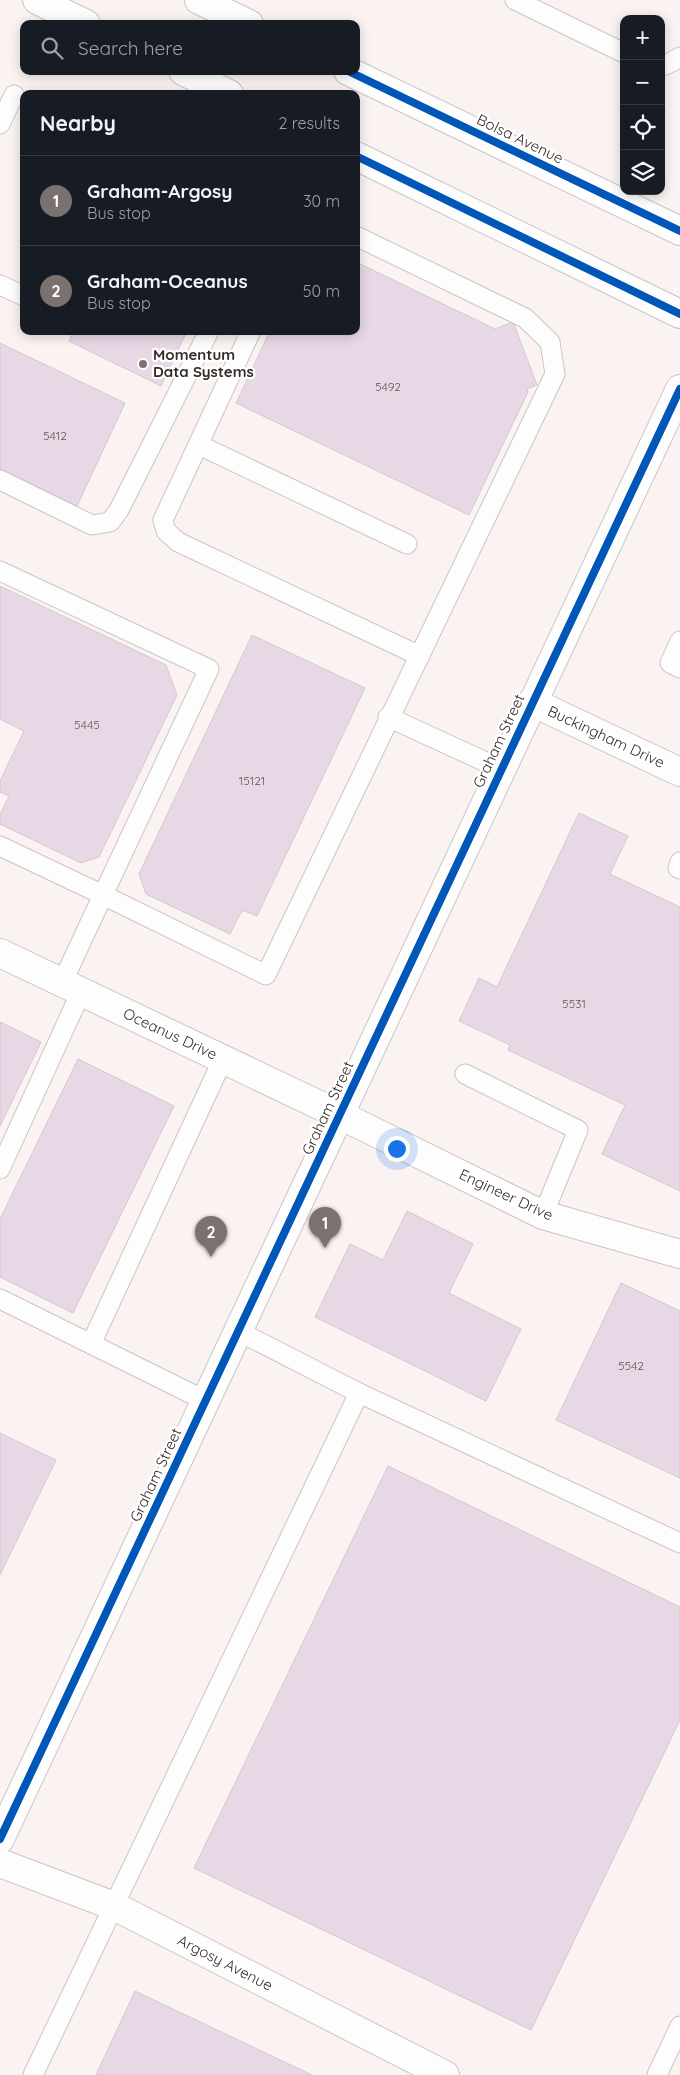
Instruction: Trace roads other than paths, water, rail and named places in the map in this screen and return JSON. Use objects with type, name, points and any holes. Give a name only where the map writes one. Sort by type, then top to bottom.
[{"type":"street","points":[[38,0],[78,20]]},
{"type":"street","points":[[199,0],[241,20]]},
{"type":"street","points":[[191,75],[221,90]]},
{"type":"street","name":"Bolsa Avenue","points":[[356,75],[680,231]]},
{"type":"street","points":[[360,158],[680,314]]},
{"type":"street","name":"Graham Street","points":[[0,1839],[680,389]]},
{"type":"street","name":"Buckingham Drive","points":[[532,702],[680,772]]},
{"type":"street","name":"Oceanus Drive","points":[[0,953],[340,1115]]},
{"type":"street","name":"Engineer Drive","points":[[340,1115],[543,1215],[680,1254]]},
{"type":"street","name":"Argosy Avenue","points":[[0,1863],[114,1906],[445,2075]]},
{"type":"lane","points":[[515,0],[620,50]]},
{"type":"lane","points":[[665,64],[680,57]]},
{"type":"lane","points":[[0,124],[12,95]]},
{"type":"lane","points":[[0,846],[266,975],[555,374],[550,342],[525,318],[360,238]]},
{"type":"lane","points":[[0,285],[20,294]]},
{"type":"lane","points":[[0,480],[92,525],[110,522],[119,510],[206,335]]},
{"type":"lane","points":[[249,335],[163,520],[166,531],[178,542],[420,656]]},
{"type":"lane","points":[[199,445],[407,544]]},
{"type":"lane","points":[[0,571],[209,669],[103,895],[72,988],[0,1169]]},
{"type":"lane","points":[[680,641],[670,663],[680,668]]},
{"type":"lane","points":[[388,718],[501,769]]},
{"type":"lane","points":[[680,862],[678,868],[680,869]]},
{"type":"lane","points":[[91,1344],[223,1059]]},
{"type":"lane","points":[[466,1074],[578,1130],[543,1215]]},
{"type":"lane","points":[[0,1299],[206,1401]]},
{"type":"lane","points":[[238,1332],[359,1393],[680,1543]]},
{"type":"lane","points":[[33,2075],[359,1393]]},
{"type":"lane","points":[[657,2075],[680,2026]]},
{"type":"place","name":"Momentum Data Systems","points":[[143,364]]},
{"type":"place","name":"Graham-Argosy","points":[[325,1248]]},
{"type":"place","name":"Graham-Oceanus","points":[[211,1257]]}]
